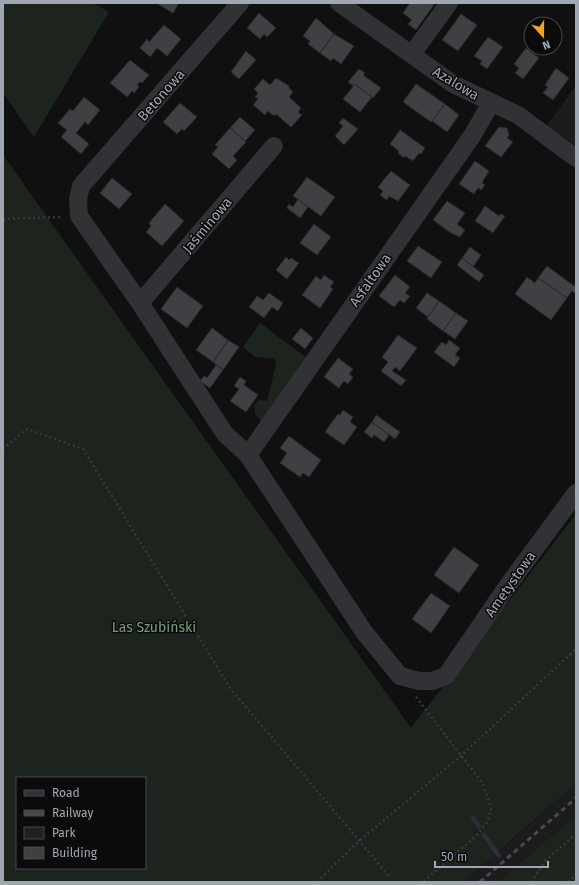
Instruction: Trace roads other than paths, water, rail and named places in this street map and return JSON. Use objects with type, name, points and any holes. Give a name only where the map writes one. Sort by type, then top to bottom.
[{"type":"street","name":"Betonowa","points":[[140,303],[79,216],[78,199],[81,186],[240,3]]},
{"type":"street","name":"Azalowa","points":[[340,3],[453,84],[518,115],[576,158]]},
{"type":"street","points":[[412,54],[449,3]]},
{"type":"street","name":"Asfaltowa","points":[[248,455],[472,136],[491,103]]},
{"type":"street","name":"Jaśminowa","points":[[140,303],[274,146]]},
{"type":"street","points":[[140,303],[225,434],[248,455]]},
{"type":"street","name":"Ametystowa","points":[[248,455],[364,632],[400,676],[419,681],[432,681],[446,676],[506,588],[576,493]]},
{"type":"waterway","points":[[473,818],[479,826]]},
{"type":"waterway","points":[[484,835],[499,856]]},
{"type":"railway","points":[[480,882],[576,798]]},
{"type":"park label","name":"Las Szubiński","points":[[154,627]]}]
